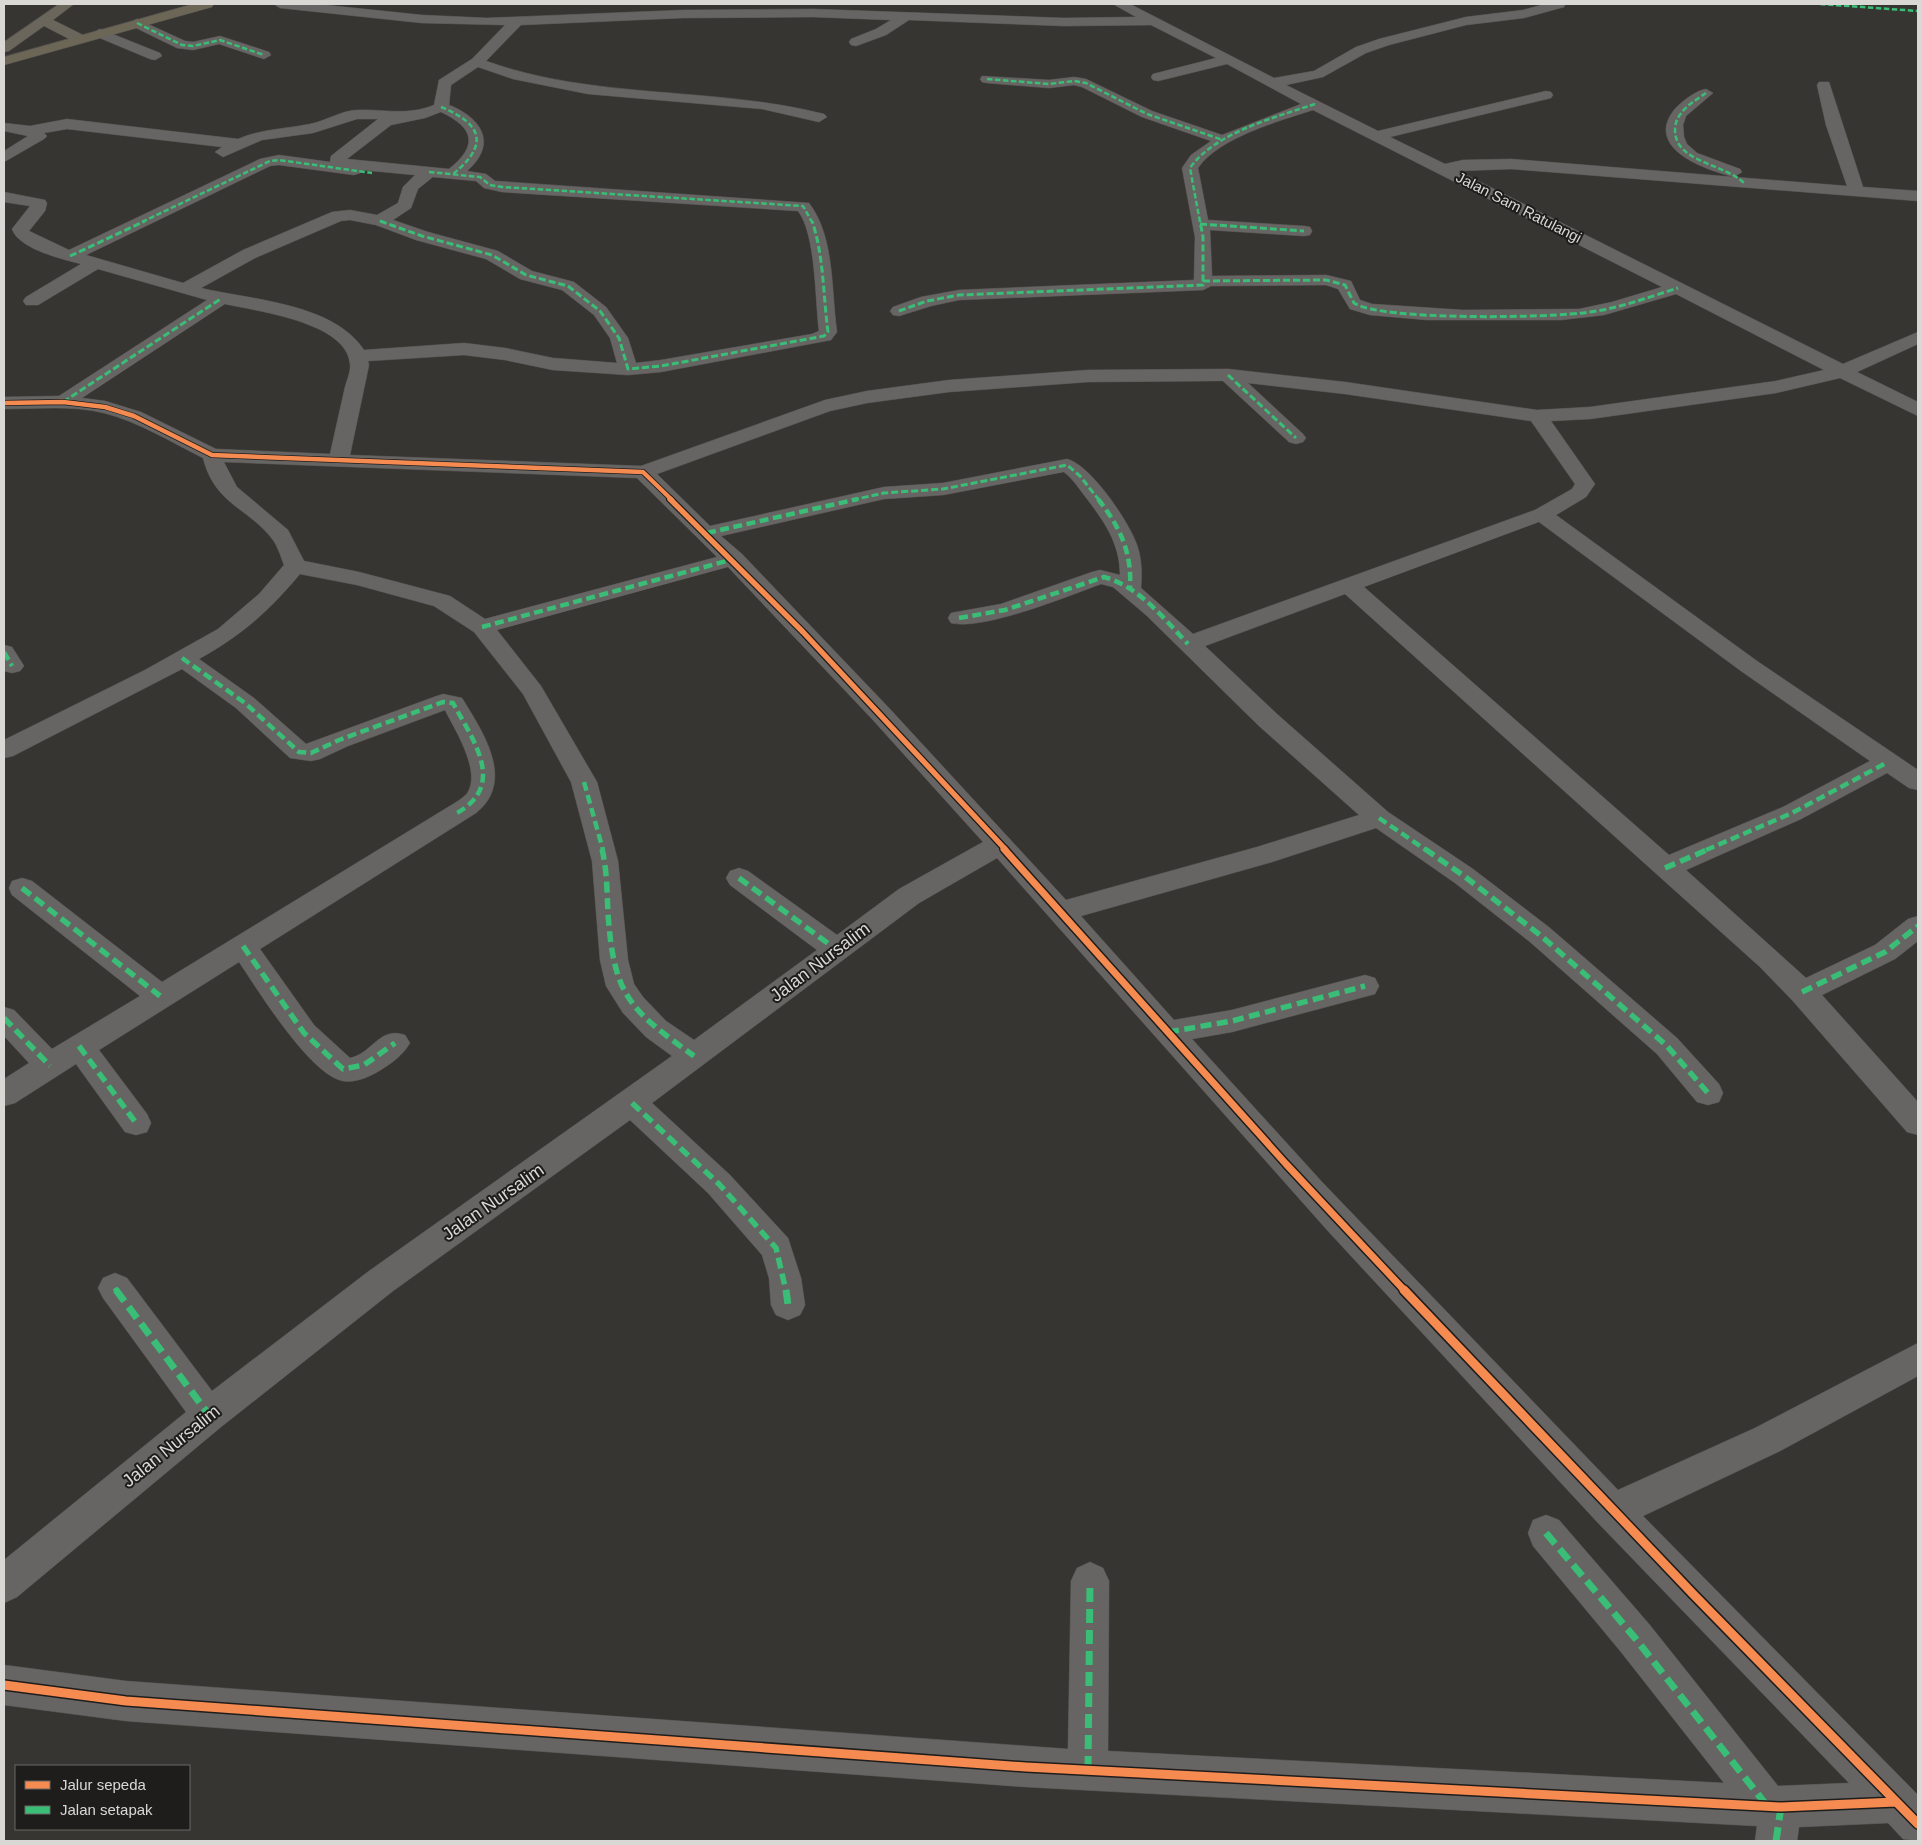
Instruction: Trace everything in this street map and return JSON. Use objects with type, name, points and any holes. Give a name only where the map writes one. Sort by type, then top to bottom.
[{"type":"highway","points":[[4,61],[179,4]]},
{"type":"highway","points":[[4,52],[100,33],[207,4]]},
{"type":"main road","points":[[4,48],[67,4]]},
{"type":"main road","points":[[43,20],[75,37]]},
{"type":"street","points":[[280,4],[422,19],[515,23],[787,8],[907,16],[1073,22],[1155,21]]},
{"type":"street","name":"Jalan Sam Ratulangi","points":[[1120,4],[1918,410]]},
{"type":"street","points":[[1272,83],[1318,74],[1361,50],[1384,42],[1466,22],[1524,14],[1559,4]]},
{"type":"street","points":[[856,42],[881,32],[907,16]]},
{"type":"street","points":[[935,17],[937,23],[943,26],[970,28]]},
{"type":"street","points":[[137,23],[182,45],[191,46],[220,40],[264,55]]},
{"type":"street","points":[[441,107],[444,83],[477,62],[515,23]]},
{"type":"street","points":[[100,33],[155,56]]},
{"type":"street","points":[[1158,78],[1229,59]]},
{"type":"street","points":[[477,62],[513,75],[552,84],[762,105],[819,117]]},
{"type":"street","points":[[987,79],[1049,84],[1074,81],[1086,83],[1147,114],[1223,140]]},
{"type":"street","points":[[1824,85],[1834,125],[1858,192]]},
{"type":"street","points":[[1706,93],[1690,104],[1677,118],[1675,132],[1678,144],[1694,158],[1736,173],[1745,184]]},
{"type":"street","points":[[1379,135],[1546,95]]},
{"type":"street","points":[[899,312],[927,301],[958,295],[1203,285],[1201,230],[1190,168],[1193,160],[1206,149],[1223,140],[1315,104]]},
{"type":"street","points":[[334,164],[338,158],[383,123],[431,112],[441,107],[456,112],[469,122],[476,139],[476,148],[471,158],[453,174]]},
{"type":"street","points":[[4,127],[33,131],[61,124],[228,150],[263,134],[319,127],[356,114],[409,116]]},
{"type":"street","points":[[4,156],[39,137],[33,131]]},
{"type":"street","points":[[70,256],[266,162],[279,160],[480,177],[494,186],[734,203],[798,204],[807,208],[813,222],[818,245],[827,334],[815,339],[628,370],[553,364],[506,354],[464,349],[359,356]]},
{"type":"street","points":[[334,164],[372,173]]},
{"type":"street","points":[[1444,169],[1463,166],[1511,164],[1745,184],[1918,196]]},
{"type":"street","points":[[380,220],[406,205],[412,187],[429,172]]},
{"type":"street","points":[[4,197],[39,202],[37,211],[22,226],[20,232],[29,238],[70,256],[185,289],[314,321],[337,332],[350,343],[359,356],[360,365],[338,462]]},
{"type":"street","points":[[185,289],[249,254],[341,215],[380,220],[430,238],[492,255],[526,275],[568,286],[600,312],[619,338],[628,370]]},
{"type":"street","points":[[1201,230],[1304,231]]},
{"type":"street","points":[[32,301],[96,263]]},
{"type":"street","points":[[1204,281],[1326,280],[1345,286],[1354,304],[1367,310],[1386,313],[1453,315],[1539,316],[1578,314],[1634,302],[1678,288]]},
{"type":"street","points":[[63,402],[222,298]]},
{"type":"street","points":[[4,403],[63,402],[88,404],[119,410],[212,455],[270,460],[601,468],[643,472],[673,463],[784,419],[825,406],[868,397],[949,386],[1088,376],[1228,375],[1364,391],[1537,416],[1590,413],[1776,387],[1844,371],[1918,337]]},
{"type":"street","points":[[1228,375],[1296,438]]},
{"type":"street","points":[[1188,644],[1542,514],[1579,493],[1585,484],[1537,416]]},
{"type":"street","points":[[212,455],[216,473],[223,484],[280,535],[295,566]]},
{"type":"street","points":[[707,533],[884,493],[943,489],[1067,465],[1087,485],[1119,527],[1132,565],[1130,588]]},
{"type":"street","points":[[643,472],[734,559],[1000,844],[1264,1139],[1612,1511],[1907,1813]]},
{"type":"street","points":[[1542,514],[1749,666],[1918,782]]},
{"type":"street","points":[[482,627],[734,559]]},
{"type":"street","points":[[295,566],[442,600],[482,627],[533,691],[584,782],[605,861],[614,960],[620,986],[633,1005],[656,1029],[694,1056]]},
{"type":"street","points":[[4,750],[226,634],[268,599],[295,566]]},
{"type":"street","points":[[959,618],[1005,610],[1100,577],[1116,579],[1130,588],[1268,720],[1379,818],[1464,876],[1540,936],[1668,1046],[1708,1094]]},
{"type":"street","points":[[1348,585],[1764,954],[1802,992],[1918,1123]]},
{"type":"street","points":[[4,1094],[467,807],[481,792],[484,773],[474,742],[453,703],[449,701],[339,740],[311,753],[299,752],[245,703],[182,658]]},
{"type":"street","points":[[1665,868],[1792,814],[1888,762]]},
{"type":"street","points":[[1060,912],[1264,855],[1379,818]]},
{"type":"street","name":"Jalan Nursalim","points":[[4,1584],[209,1415],[381,1281],[632,1103],[910,896],[1000,844]]},
{"type":"street","points":[[738,878],[837,950]]},
{"type":"street","points":[[22,888],[160,996]]},
{"type":"street","points":[[1802,992],[1885,952],[1918,926]]},
{"type":"street","points":[[243,946],[304,1033],[343,1069],[354,1070],[365,1065],[394,1043]]},
{"type":"street","points":[[1168,1032],[1232,1021],[1365,986]]},
{"type":"street","points":[[4,1018],[50,1066]]},
{"type":"street","points":[[79,1046],[136,1123]]},
{"type":"street","points":[[632,1103],[719,1184],[776,1248],[785,1278],[788,1305]]},
{"type":"street","points":[[115,1288],[209,1415]]},
{"type":"street","points":[[1612,1511],[1714,1467],[1828,1409],[1918,1358]]},
{"type":"street","points":[[1546,1533],[1635,1638],[1775,1818]]},
{"type":"street","points":[[1088,1770],[1090,1581]]},
{"type":"street","points":[[4,1685],[126,1701],[997,1765],[1775,1818],[1907,1813]]},
{"type":"marked path","points":[[1820,4],[1918,11]]},
{"type":"marked path","points":[[137,23],[182,45],[193,46],[220,40],[264,55]]},
{"type":"marked path","points":[[987,79],[1049,84],[1074,81],[1086,83],[1147,114],[1223,140]]},
{"type":"marked path","points":[[1706,93],[1684,109],[1677,120],[1675,134],[1679,145],[1695,159],[1728,171],[1745,184]]},
{"type":"marked path","points":[[899,311],[927,301],[959,295],[1203,285],[1203,237],[1190,168],[1197,158],[1209,148],[1226,139],[1315,104]]},
{"type":"marked path","points":[[441,107],[457,114],[471,126],[477,140],[476,149],[471,158],[453,174]]},
{"type":"marked path","points":[[70,256],[270,161],[279,160],[372,173]]},
{"type":"marked path","points":[[380,221],[422,236],[492,255],[526,275],[568,286],[600,311],[619,338],[628,369],[661,366],[815,339],[824,336],[828,332],[818,245],[809,214],[803,206],[502,187],[490,185],[480,177],[429,172]]},
{"type":"marked path","points":[[1200,224],[1304,231]]},
{"type":"marked path","points":[[1203,281],[1326,280],[1345,285],[1354,303],[1370,310],[1463,316],[1579,314],[1617,307],[1678,288]]},
{"type":"marked path","points":[[63,402],[222,298]]},
{"type":"marked path","points":[[1228,375],[1296,438]]},
{"type":"marked path","points":[[707,533],[884,493],[943,489],[1067,465],[1083,479],[1117,524],[1130,558],[1130,588]]},
{"type":"marked path","points":[[482,627],[734,559]]},
{"type":"marked path","points":[[959,618],[1005,610],[1104,577],[1115,580],[1138,594],[1188,644]]},
{"type":"marked path","points":[[4,652],[12,666]]},
{"type":"marked path","points":[[182,658],[245,703],[299,752],[311,753],[339,740],[443,702],[453,703],[476,747],[483,771],[483,783],[480,793],[476,799],[457,813]]},
{"type":"marked path","points":[[1665,868],[1792,813],[1888,762]]},
{"type":"marked path","points":[[584,782],[605,863],[609,926],[616,975],[627,998],[635,1008],[663,1034],[694,1056]]},
{"type":"marked path","points":[[1379,818],[1464,876],[1540,935],[1667,1046],[1708,1093]]},
{"type":"marked path","points":[[739,878],[837,950]]},
{"type":"marked path","points":[[22,888],[160,996]]},
{"type":"marked path","points":[[1802,992],[1885,952],[1918,926]]},
{"type":"marked path","points":[[243,946],[304,1033],[343,1069],[357,1068],[364,1065],[395,1043]]},
{"type":"marked path","points":[[1168,1032],[1232,1021],[1365,986]]},
{"type":"marked path","points":[[4,1018],[50,1066]]},
{"type":"marked path","points":[[79,1046],[136,1123]]},
{"type":"marked path","points":[[632,1103],[719,1184],[776,1248],[785,1278],[788,1305]]},
{"type":"marked path","points":[[115,1288],[209,1415]]},
{"type":"marked path","points":[[1546,1533],[1635,1638],[1768,1807]]},
{"type":"marked path","points":[[1088,1770],[1090,1581]]},
{"type":"marked path","points":[[1776,1841],[1781,1807]]},
{"type":"cycle path","points":[[4,403],[63,402],[105,407],[134,416],[212,455],[643,472],[724,551],[881,714],[958,797],[1286,1164],[1581,1478],[1918,1824]]},
{"type":"cycle path","points":[[4,1685],[126,1701],[1026,1767],[1781,1807],[1896,1802]]}]
